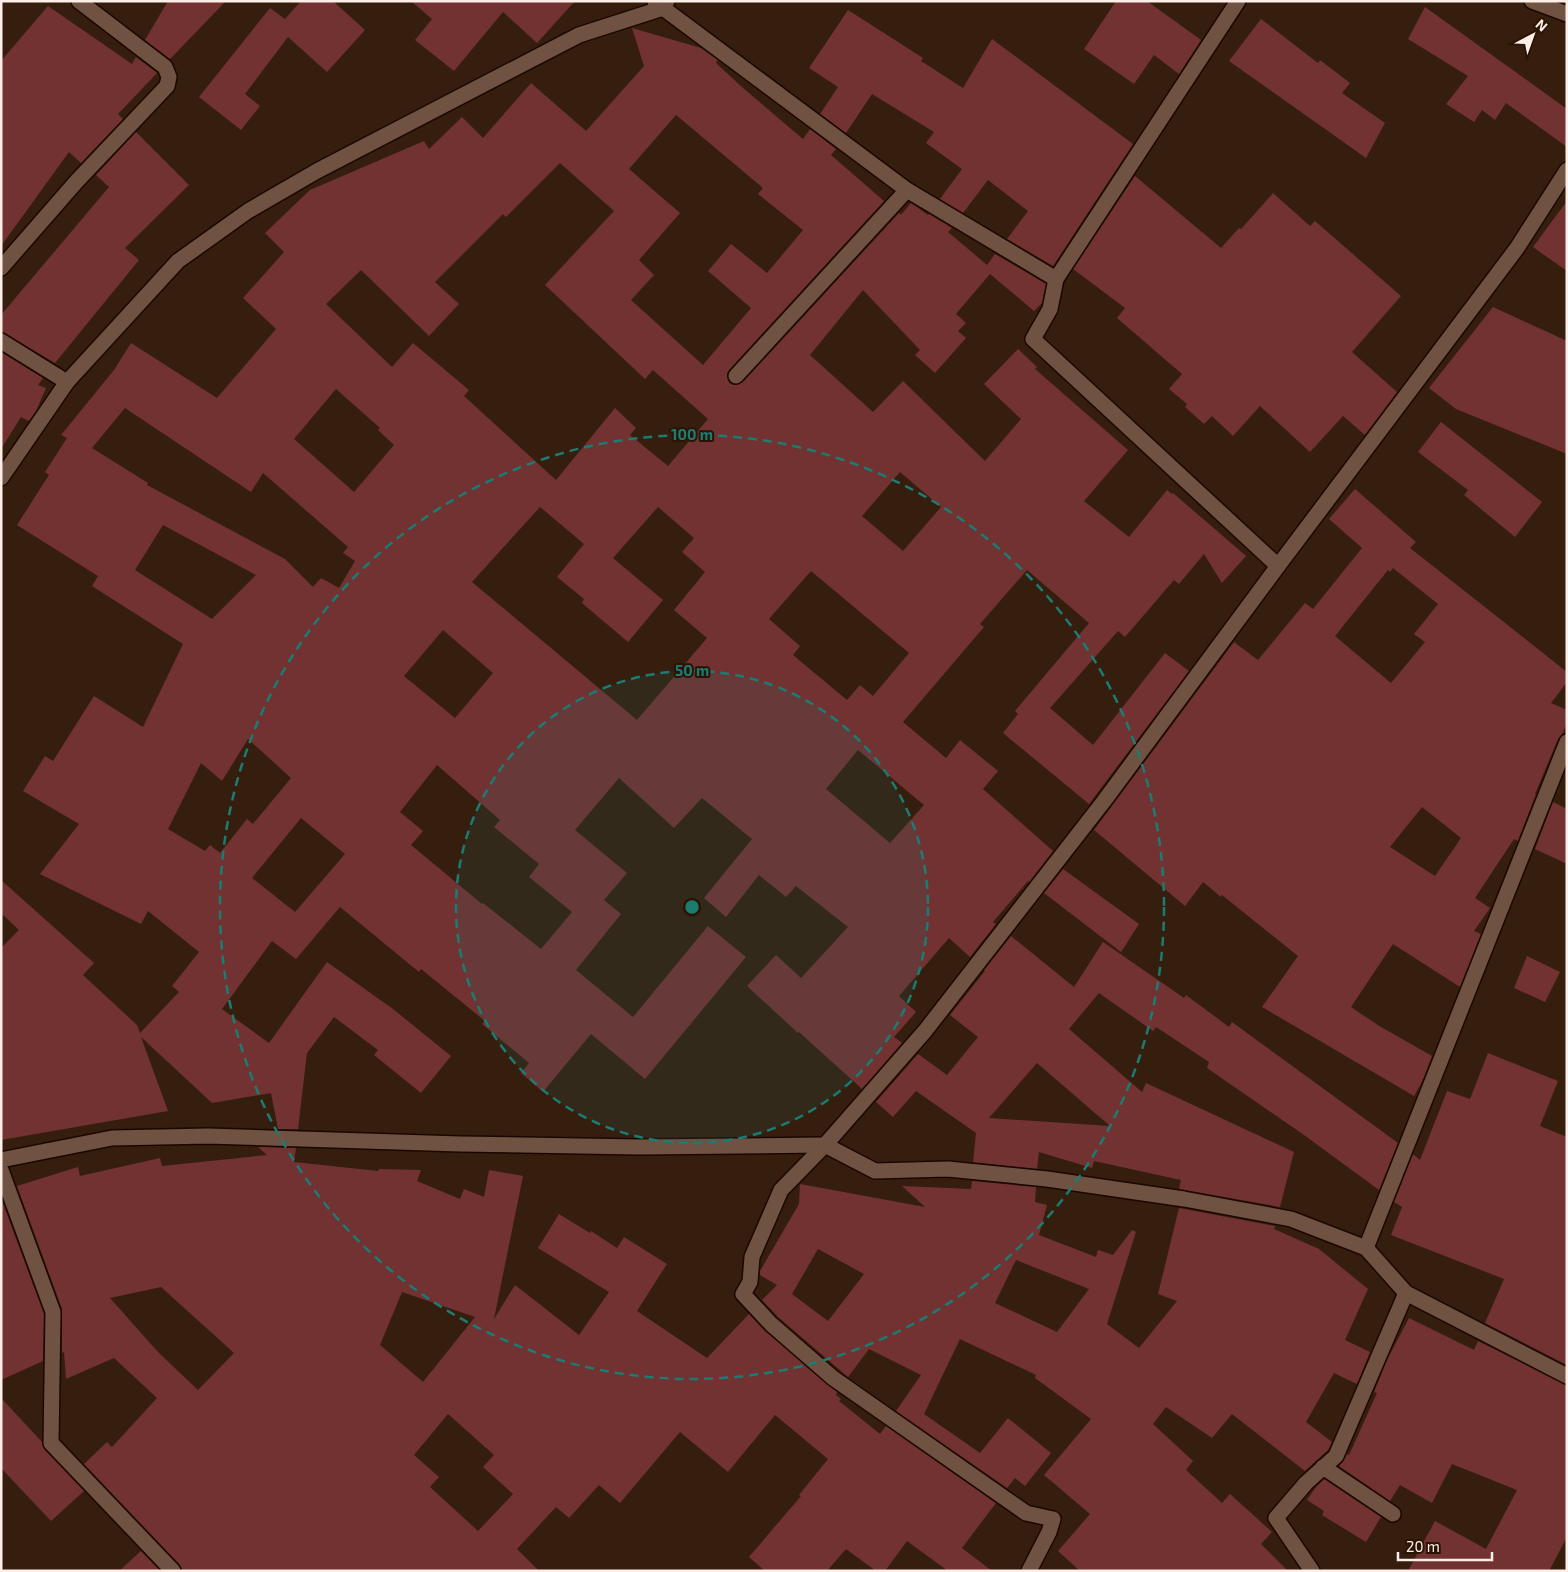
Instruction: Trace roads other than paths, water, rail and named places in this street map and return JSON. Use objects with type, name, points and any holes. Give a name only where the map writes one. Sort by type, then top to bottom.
[{"type":"street","points":[[1,268],[76,182],[167,86],[169,77],[165,67],[79,1]]},
{"type":"street","points":[[1238,1],[1056,279],[1050,309],[1033,339],[1278,566]]},
{"type":"street","points":[[1532,1],[1567,14]]},
{"type":"street","points":[[1,478],[67,382],[178,261],[248,211],[317,172],[579,34],[661,4],[907,190],[1056,279]]},
{"type":"street","points":[[1029,1571],[1049,1532],[1053,1519],[1026,1513],[833,1378],[771,1324],[743,1294],[750,1282],[752,1258],[780,1190],[825,1145],[925,1031],[1104,801],[1517,248],[1567,170]]},
{"type":"street","points":[[736,376],[907,190]]},
{"type":"street","points":[[1,341],[67,382]]},
{"type":"street","points":[[1366,1248],[1567,742]]},
{"type":"street","points":[[1,1160],[112,1138],[208,1136],[639,1147],[825,1145],[875,1170],[948,1169],[1047,1179],[1292,1219],[1366,1248],[1406,1293],[1567,1376]]},
{"type":"street","points":[[1,1170],[53,1312],[51,1443],[173,1571]]},
{"type":"street","points":[[1312,1571],[1276,1518],[1306,1483],[1336,1456],[1406,1293]]},
{"type":"street","points":[[1323,1467],[1393,1514]]}]
